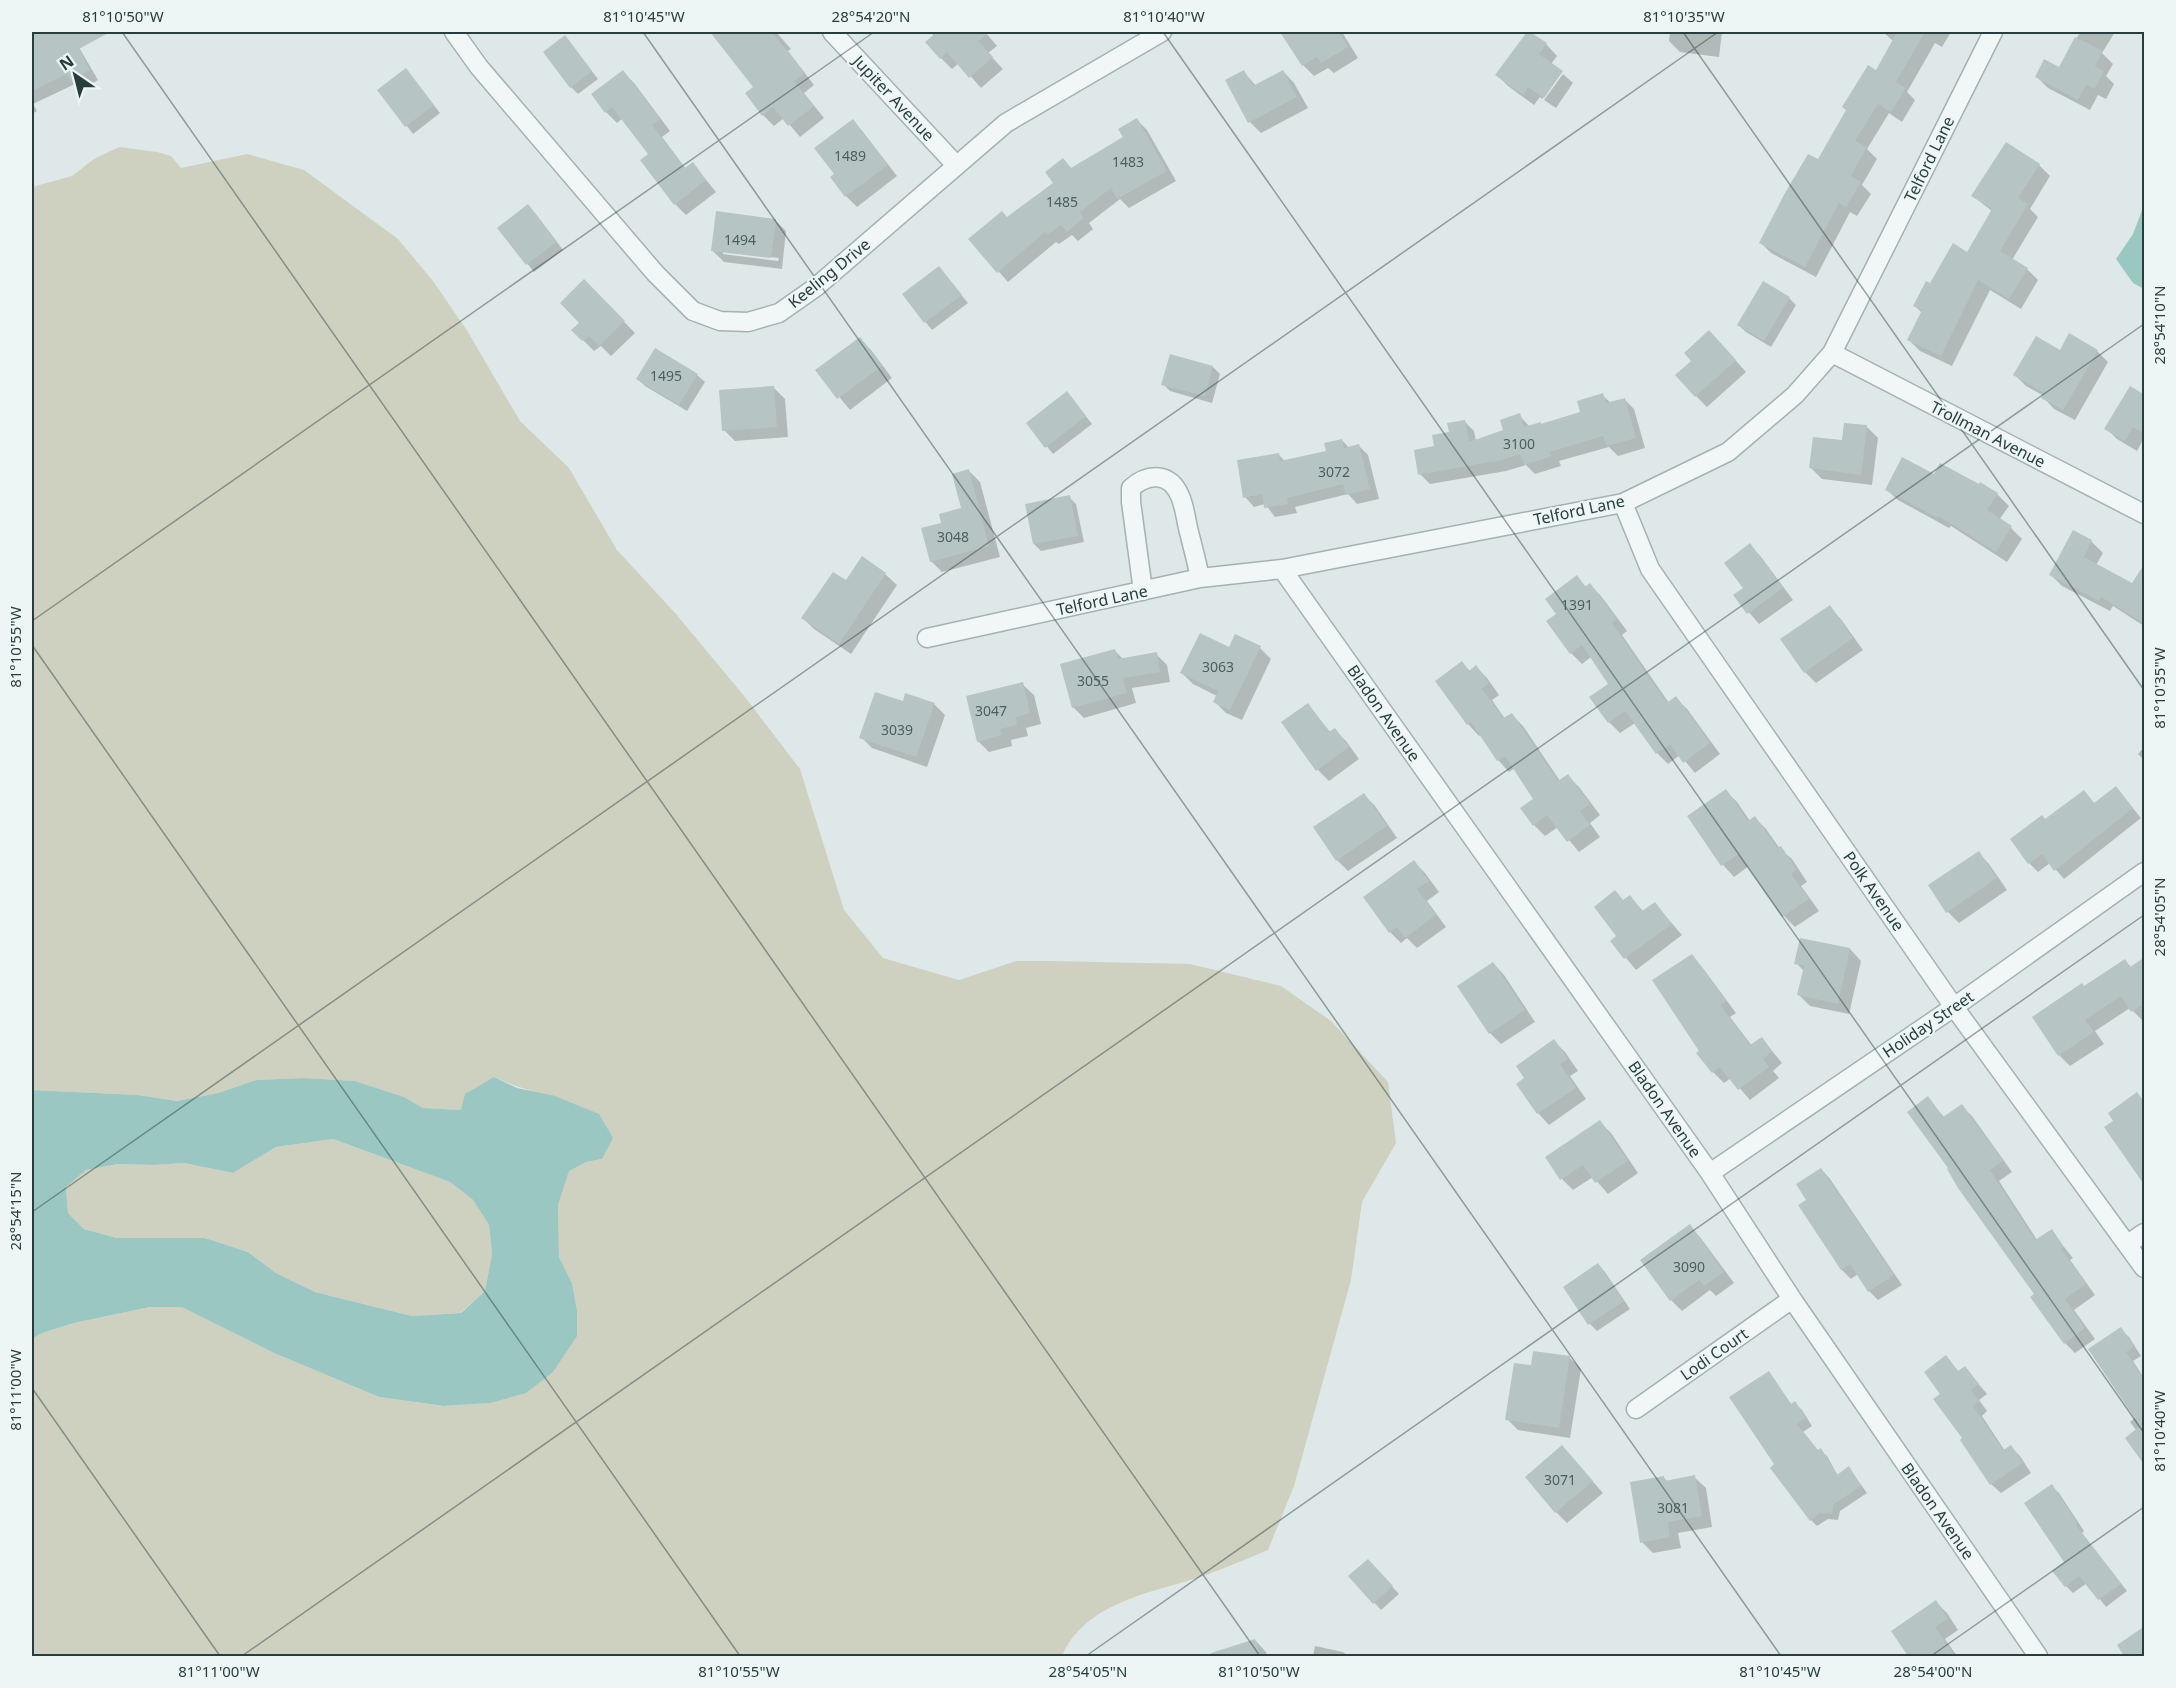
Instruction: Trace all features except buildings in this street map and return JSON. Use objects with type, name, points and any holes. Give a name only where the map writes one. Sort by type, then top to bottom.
[{"type":"street","name":"Keeling Drive","points":[[454,32],[479,67],[655,273],[693,311],[720,321],[748,322],[779,314],[816,287],[1006,123],[1162,32]]},
{"type":"street","name":"Jupiter Avenue","points":[[832,32],[956,165]]},
{"type":"street","name":"Telford Lane","points":[[927,638],[1200,578],[1282,569],[1623,503],[1728,452],[1795,395],[1832,353],[1993,32]]},
{"type":"street","name":"Trollman Avenue","points":[[1832,353],[2145,514]]},
{"type":"street","points":[[1143,591],[1131,488],[1139,480],[1150,476],[1160,476],[1172,483],[1180,495],[1200,578]]},
{"type":"street","name":"Polk Avenue","points":[[1623,503],[1650,569],[1954,1006],[2145,1268]]},
{"type":"street","name":"Bladon Avenue","points":[[1282,569],[1710,1173],[1792,1299],[2038,1656]]},
{"type":"street","name":"Holiday Street","points":[[1710,1173],[2145,872]]},
{"type":"street","points":[[2128,1244],[2145,1233]]},
{"type":"street","name":"Lodi Court","points":[[1636,1409],[1792,1299]]},
{"type":"green space","points":[[119,147],[171,156],[181,168],[247,154],[304,170],[398,239],[433,281],[468,332],[520,421],[569,468],[617,550],[676,614],[745,697],[800,769],[844,910],[883,958],[959,980],[1016,961],[1051,961],[1190,964],[1281,986],[1331,1021],[1388,1082],[1396,1143],[1362,1202],[1351,1280],[1294,1486],[1268,1550],[1200,1577],[1140,1595],[1103,1612],[1072,1638],[1062,1656],[32,1656],[32,1339],[42,1333],[74,1323],[150,1307],[183,1307],[274,1353],[379,1397],[444,1406],[490,1403],[577,1310],[572,1283],[559,1257],[558,1205],[569,1170],[586,1162],[602,1159],[584,1108],[494,1077],[461,1110],[423,1108],[404,1097],[355,1081],[303,1078],[256,1080],[218,1093],[177,1101],[138,1095],[32,1090],[32,187],[72,176],[94,159]]},
{"type":"green space","points":[[333,1139],[450,1182],[473,1200],[489,1225],[492,1254],[485,1291],[460,1313],[412,1316],[315,1292],[276,1273],[248,1252],[205,1238],[117,1238],[84,1229],[68,1213],[66,1187],[86,1170],[118,1164],[184,1163],[233,1173],[276,1147]]},
{"type":"water","points":[[2144,205],[2144,289],[2133,283],[2116,259],[2133,234]]},
{"type":"water","points":[[494,1077],[517,1088],[555,1096],[599,1114],[613,1138],[602,1159],[586,1162],[569,1171],[558,1205],[559,1257],[572,1283],[577,1310],[577,1336],[553,1372],[526,1393],[490,1403],[444,1406],[379,1397],[274,1353],[182,1307],[150,1307],[74,1323],[42,1333],[32,1339],[32,1090],[138,1095],[177,1101],[218,1093],[256,1080],[303,1078],[355,1081],[404,1097],[423,1108],[461,1110],[465,1094]],"holes":[[[333,1139],[450,1182],[473,1200],[489,1225],[492,1254],[485,1291],[461,1313],[412,1316],[315,1292],[276,1273],[248,1252],[205,1238],[117,1238],[84,1229],[68,1213],[66,1187],[86,1170],[118,1164],[184,1163],[233,1173],[276,1147]]]}]
